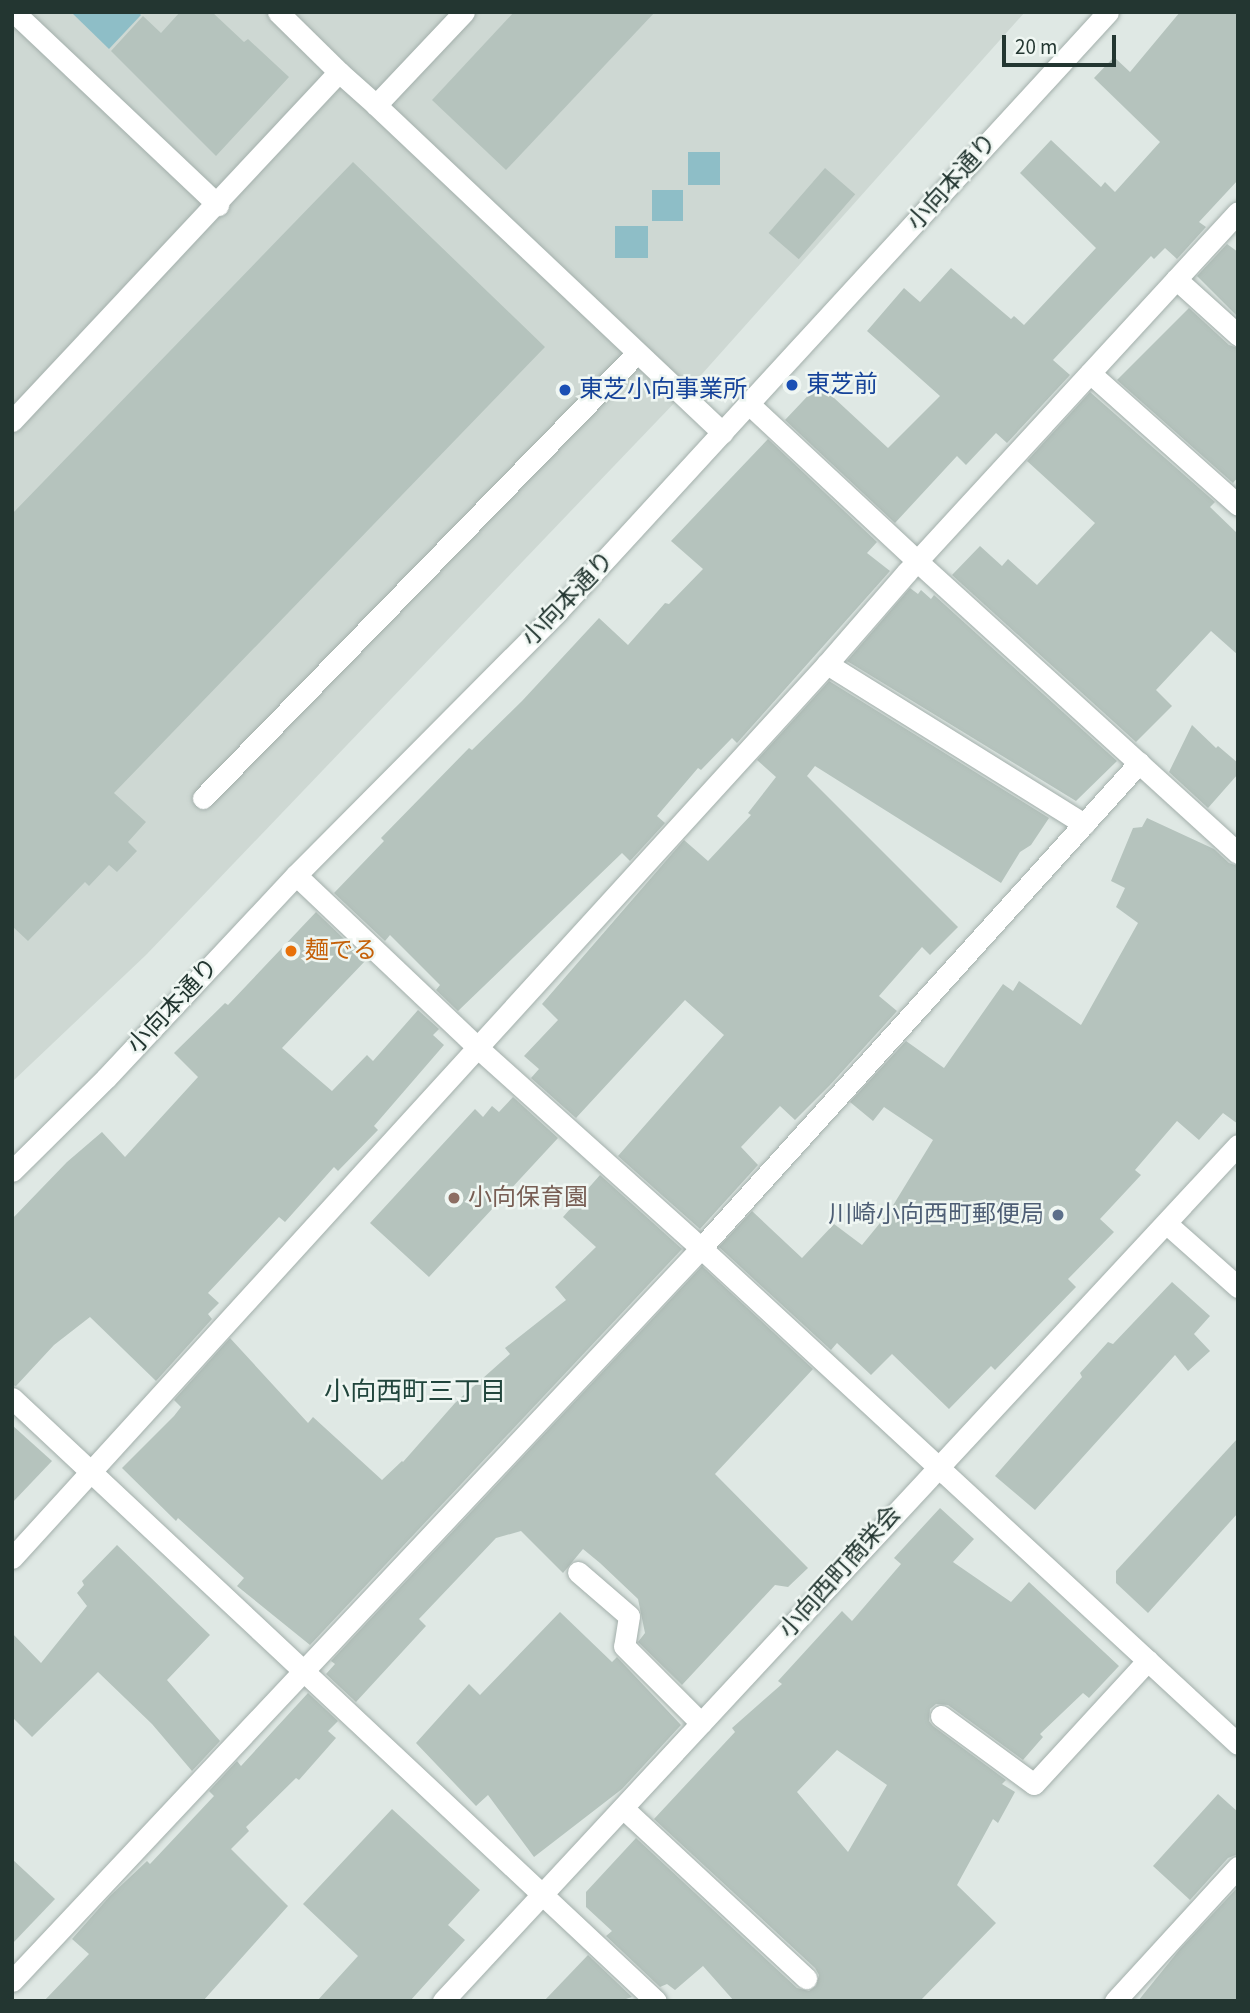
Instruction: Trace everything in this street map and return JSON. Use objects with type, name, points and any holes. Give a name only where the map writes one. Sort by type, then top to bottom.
[{"type":"street","points":[[14,12],[218,205]]},
{"type":"street","points":[[278,12],[636,354],[723,433]]},
{"type":"street","points":[[376,105],[464,12]]},
{"type":"street","name":"小向本通り","points":[[12,1171],[106,1078],[296,875],[558,611],[1108,12]]},
{"type":"street","points":[[12,421],[218,205],[340,72]]},
{"type":"street","points":[[12,1558],[827,664],[917,561],[1238,212]]},
{"type":"street","points":[[1176,279],[1238,335]]},
{"type":"street","points":[[203,798],[636,354]]},
{"type":"street","points":[[1090,373],[1238,505]]},
{"type":"street","points":[[750,404],[917,561],[1238,853]]},
{"type":"street","points":[[827,664],[1084,824]]},
{"type":"street","points":[[12,1981],[701,1248],[1139,763]]},
{"type":"street","points":[[296,875],[478,1048],[938,1465],[1238,1744]]},
{"type":"street","name":"小向西町商栄会","points":[[443,2001],[1238,1145]]},
{"type":"street","points":[[1167,1224],[1238,1287]]},
{"type":"street","points":[[12,1398],[302,1673],[656,2001]]},
{"type":"street","points":[[578,1572],[629,1616],[624,1646],[701,1723]]},
{"type":"street","points":[[941,1716],[1034,1784],[1147,1660]]},
{"type":"street","points":[[623,1808],[806,1978]]},
{"type":"street","points":[[1115,2001],[1238,1867]]},
{"type":"shaded area","points":[[12,12],[1025,12],[702,374],[146,955],[12,1082]]},
{"type":"water","points":[[71,12],[138,12],[141,15],[109,49]]},
{"type":"water","points":[[688,152],[720,152],[720,185],[688,185]]},
{"type":"water","points":[[652,190],[683,190],[683,221],[652,221]]},
{"type":"water","points":[[615,226],[648,226],[648,258],[615,258]]},
{"type":"building","points":[[180,12],[212,12],[244,42],[248,39],[289,77],[216,156],[111,51],[143,16],[161,33]]},
{"type":"building","points":[[514,12],[655,12],[506,170],[432,100]]},
{"type":"building","points":[[1180,12],[1238,12],[1238,180],[1199,222],[1206,227],[1177,259],[1165,248],[1154,259],[1151,256],[1053,360],[1070,375],[1007,443],[996,433],[966,465],[957,456],[895,523],[785,420],[819,384],[888,448],[940,396],[867,331],[904,288],[920,302],[951,268],[1011,319],[1014,316],[1024,325],[1096,248],[1020,173],[1051,140],[1101,187],[1105,182],[1115,192],[1160,142],[1094,78],[1114,57],[1130,72]]},
{"type":"building","points":[[353,162],[545,347],[114,793],[146,822],[128,842],[137,851],[117,872],[109,865],[89,886],[85,882],[28,941],[12,926],[12,514]]},
{"type":"building","points":[[825,168],[855,194],[799,259],[769,233]]},
{"type":"building","points":[[1227,244],[1238,252],[1238,317],[1197,276]]},
{"type":"building","points":[[1189,308],[1229,345],[1238,348],[1238,477],[1233,483],[1117,380]]},
{"type":"building","points":[[1090,392],[1215,502],[1210,507],[1238,534],[1238,655],[1211,631],[1156,690],[1172,706],[1136,742],[952,575],[980,546],[1002,566],[1008,559],[1037,585],[1095,523],[1027,461]]},
{"type":"building","points":[[768,439],[877,542],[867,553],[890,571],[737,743],[732,738],[701,770],[698,768],[657,816],[665,823],[630,861],[622,853],[458,1011],[436,990],[440,985],[390,935],[385,941],[334,893],[384,841],[381,838],[469,748],[472,750],[522,701],[599,618],[628,645],[665,603],[669,604],[703,569],[671,541]]},
{"type":"building","points":[[910,588],[918,594],[921,590],[931,599],[934,595],[1117,761],[1076,801],[847,661]]},
{"type":"building","points":[[829,681],[1049,818],[1031,845],[1020,852],[1001,883],[815,766],[807,776],[958,927],[930,955],[922,947],[879,996],[897,1011],[830,1085],[795,1120],[780,1106],[741,1147],[758,1165],[700,1229],[618,1156],[724,1035],[685,1000],[576,1118],[531,1078],[539,1069],[524,1056],[558,1020],[542,1004],[684,840],[708,861],[751,815],[748,813],[776,777],[757,760]]},
{"type":"building","points":[[1192,725],[1216,748],[1218,746],[1238,763],[1238,774],[1208,808],[1169,772]]},
{"type":"building","points":[[1147,818],[1214,849],[1229,863],[1238,866],[1238,1124],[1223,1113],[1199,1140],[1177,1121],[1135,1170],[1141,1175],[1100,1219],[1114,1232],[1068,1279],[1076,1287],[995,1370],[991,1366],[949,1409],[892,1354],[871,1375],[837,1343],[831,1350],[719,1247],[752,1211],[802,1258],[834,1224],[862,1245],[889,1212],[933,1140],[884,1107],[873,1121],[850,1102],[906,1041],[944,1068],[1003,984],[1013,991],[1019,981],[1081,1025],[1138,923],[1116,907],[1125,888],[1111,881],[1133,828],[1142,827]]},
{"type":"building","points":[[316,912],[366,960],[282,1048],[332,1091],[367,1055],[373,1061],[418,1010],[439,1029],[433,1035],[444,1045],[374,1126],[378,1130],[338,1171],[334,1167],[285,1222],[279,1217],[208,1293],[219,1303],[208,1314],[212,1319],[156,1381],[90,1317],[54,1345],[16,1386],[12,1385],[12,1219],[67,1162],[102,1132],[125,1157],[198,1077],[174,1053],[225,1003],[228,1005]]},
{"type":"building","points":[[513,1097],[558,1138],[429,1277],[370,1223],[475,1109],[483,1117],[492,1106],[499,1112]]},
{"type":"building","points":[[600,1175],[682,1249],[310,1645],[237,1586],[244,1578],[178,1518],[176,1521],[122,1468],[174,1416],[181,1407],[174,1400],[230,1338],[308,1423],[313,1417],[382,1480],[403,1462],[455,1403],[510,1354],[505,1348],[566,1300],[555,1287],[596,1247],[563,1217]]},
{"type":"building","points":[[702,1266],[813,1369],[715,1474],[808,1568],[788,1587],[775,1585],[682,1685],[638,1642],[645,1633],[638,1599],[583,1549],[563,1573],[521,1531],[496,1538],[419,1619],[426,1626],[356,1702],[326,1674],[335,1664],[331,1661]]},
{"type":"building","points":[[1172,1282],[1210,1316],[1194,1334],[1210,1351],[1188,1371],[1175,1355],[1035,1510],[995,1476],[1082,1377],[1080,1373],[1108,1342],[1113,1344]]},
{"type":"building","points":[[12,1425],[52,1461],[12,1503]]},
{"type":"building","points":[[1238,1438],[1238,1513],[1148,1613],[1116,1583],[1116,1571]]},
{"type":"building","points":[[940,1508],[974,1539],[953,1562],[1011,1602],[1029,1582],[1119,1666],[1089,1698],[1083,1693],[1040,1734],[1043,1737],[1023,1760],[948,1705],[936,1704],[930,1709],[929,1721],[933,1726],[1006,1780],[1002,1784],[1015,1792],[998,1823],[993,1819],[957,1885],[996,1923],[920,2001],[734,2001],[703,1966],[675,1990],[667,1984],[660,1987],[606,1936],[612,1931],[586,1907],[586,1892],[636,1838],[797,1988],[809,1991],[816,1986],[819,1975],[815,1968],[654,1819],[735,1732],[732,1728],[782,1684],[778,1681],[842,1611],[852,1621],[901,1564],[894,1558]],"holes":[[[837,1750],[887,1785],[848,1852],[797,1792]]]},
{"type":"building","points":[[117,1545],[210,1635],[167,1680],[220,1741],[192,1771],[152,1724],[98,1672],[32,1737],[12,1717],[12,1633],[41,1663],[87,1606],[77,1593],[84,1585],[82,1581]]},
{"type":"building","points":[[560,1612],[612,1662],[617,1657],[681,1725],[622,1789],[534,1857],[488,1795],[476,1806],[416,1743],[469,1684],[480,1695]]},
{"type":"building","points":[[308,1693],[338,1721],[328,1731],[336,1738],[299,1780],[296,1778],[246,1827],[249,1831],[231,1849],[288,1906],[203,2001],[44,2001],[89,1954],[72,1939],[110,1896],[147,1861],[150,1864],[214,1796],[209,1791],[237,1761],[241,1766]]},
{"type":"building","points":[[1218,1794],[1238,1812],[1238,1854],[1228,1858],[1190,1900],[1153,1866]]},
{"type":"building","points":[[392,1809],[480,1890],[448,1925],[465,1940],[410,2001],[317,2001],[358,1956],[303,1904]]},
{"type":"building","points":[[12,1859],[55,1899],[12,1944]]},
{"type":"building","points":[[1238,1887],[1238,2001],[1138,2001],[1180,1949]]},
{"type":"building","points":[[588,1955],[632,1997],[620,2001],[544,2001]]},
{"type":"place","name":"東芝前","points":[[792,385]]},
{"type":"place","name":"東芝小向事業所","points":[[565,390]]},
{"type":"place","name":"麺でる","points":[[291,951]]},
{"type":"place","name":"小向保育園","points":[[454,1198]]},
{"type":"place","name":"川崎小向西町郵便局","points":[[1058,1215]]},
{"type":"district","name":"小向西町三丁目","points":[[415,1392]]}]
